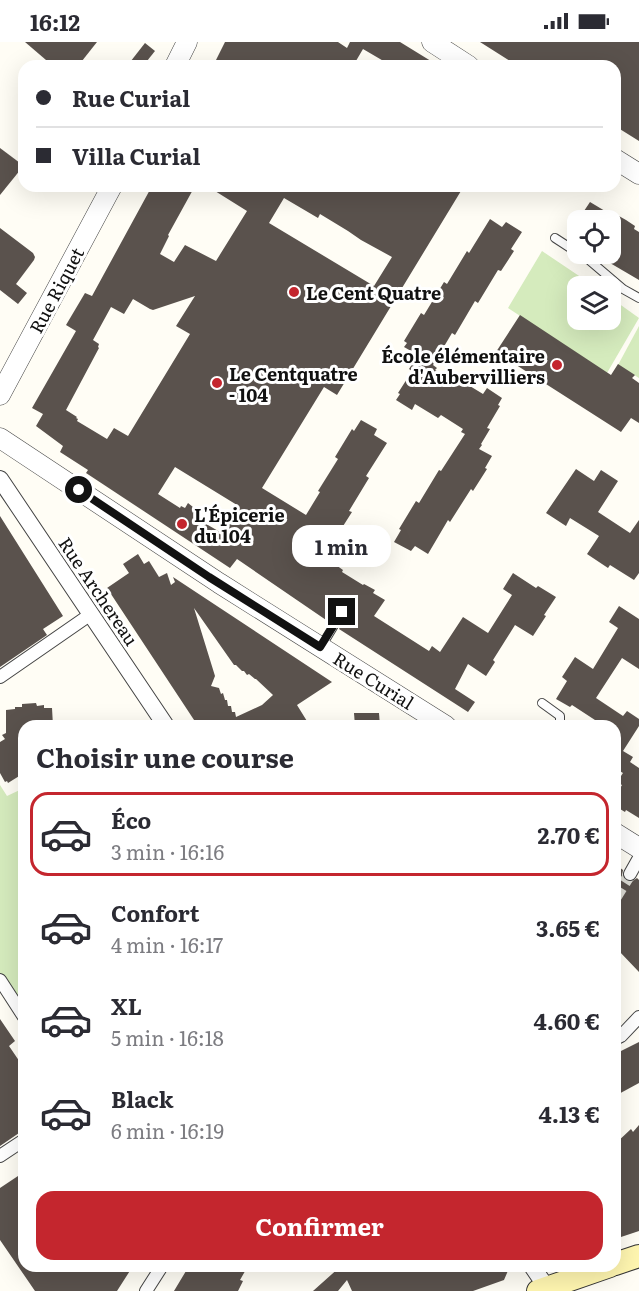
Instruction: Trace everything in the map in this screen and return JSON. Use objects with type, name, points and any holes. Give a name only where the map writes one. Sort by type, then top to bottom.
[{"type":"main road","points":[[621,1262],[639,1256]]},
{"type":"main road","points":[[545,1290],[594,1272]]},
{"type":"street","points":[[178,60],[187,42]]},
{"type":"street","points":[[432,42],[460,60]]},
{"type":"street","points":[[621,163],[639,174]]},
{"type":"street","name":"Rue Riquet","points":[[0,395],[109,192]]},
{"type":"street","name":"Rue Curial","points":[[0,438],[169,551],[436,720]]},
{"type":"street","name":"Rue Archereau","points":[[0,479],[162,720]]},
{"type":"street","points":[[0,677],[91,614]]},
{"type":"street","points":[[621,836],[639,848]]},
{"type":"street","points":[[630,874],[639,858]]},
{"type":"street","points":[[0,980],[18,1008]]},
{"type":"street","points":[[621,1036],[639,1017]]},
{"type":"street","points":[[0,1156],[18,1144]]},
{"type":"street","points":[[146,1291],[158,1272]]},
{"type":"street","points":[[535,1272],[545,1290]]},
{"type":"lane","points":[[555,238],[567,246]]},
{"type":"lane","points":[[594,264],[623,289],[639,298]]},
{"type":"lane","points":[[320,647],[342,612]]},
{"type":"lane","points":[[542,704],[560,716],[560,720]]},
{"type":"green space","points":[[542,251],[579,276],[567,276],[567,330],[621,330],[621,305],[639,318],[607,373],[508,308]]},
{"type":"green space","points":[[639,326],[639,378],[618,365]]},
{"type":"green space","points":[[0,785],[7,796],[18,791],[18,996],[16,997],[0,991]]},
{"type":"building","points":[[25,42],[97,42],[83,60],[46,60]]},
{"type":"building","points":[[225,42],[338,42],[347,48],[350,42],[400,42],[429,60],[382,60],[363,49],[357,60],[216,60]]},
{"type":"building","points":[[480,42],[639,42],[639,141],[621,130],[621,60],[508,60]]},
{"type":"building","points":[[145,43],[155,51],[148,60],[132,60]]},
{"type":"building","points":[[0,148],[18,162],[18,173],[0,195]]},
{"type":"building","points":[[149,192],[192,192],[160,254],[174,262],[185,245],[216,261],[247,211],[217,192],[460,192],[337,395],[324,387],[262,488],[306,515],[338,459],[335,457],[352,429],[354,431],[361,420],[377,429],[374,435],[387,443],[366,476],[369,478],[349,511],[352,512],[322,555],[343,570],[342,572],[375,590],[373,593],[385,600],[374,616],[429,651],[432,646],[440,652],[463,617],[488,633],[512,595],[503,589],[513,573],[536,588],[538,586],[556,597],[533,636],[515,625],[493,660],[495,662],[486,676],[468,664],[455,689],[475,702],[468,712],[339,629],[348,615],[346,607],[338,607],[329,622],[237,559],[230,568],[86,473],[88,470],[60,452],[63,446],[36,426],[43,414],[32,408],[76,331],[66,325],[85,293],[92,296]],"holes":[[[284,198],[318,218],[320,214],[392,257],[374,286],[269,223]],[[195,296],[176,326],[190,334],[128,436],[114,428],[107,439],[77,421],[77,417],[66,410],[99,348],[99,344],[93,340],[111,307],[124,314],[133,299],[153,310]],[[175,467],[237,505],[220,532],[194,517],[198,511],[188,503],[185,508],[181,506],[180,508],[158,494]]]},
{"type":"building","points":[[590,202],[603,210],[585,210]]},
{"type":"building","points":[[621,217],[635,226],[634,229],[639,232],[639,280],[612,264],[621,264]]},
{"type":"building","points":[[490,219],[502,227],[506,222],[522,232],[511,249],[514,251],[501,271],[498,270],[478,303],[475,301],[455,335],[452,333],[433,365],[437,368],[435,370],[458,384],[460,380],[483,394],[487,388],[502,398],[487,428],[490,429],[479,449],[492,456],[485,468],[487,469],[473,491],[471,489],[450,522],[448,520],[428,554],[415,546],[411,551],[394,542],[401,530],[399,529],[416,501],[419,503],[465,434],[461,432],[463,429],[441,415],[438,418],[415,404],[412,410],[396,400],[412,371],[409,369],[418,355],[404,347],[407,343],[404,341],[421,313],[424,315],[444,282],[447,284],[467,251],[469,253]]},
{"type":"building","points":[[0,228],[33,253],[35,257],[16,284],[27,293],[18,304],[0,290]]},
{"type":"building","points":[[520,315],[611,375],[618,364],[635,375],[632,378],[639,383],[639,423],[631,418],[621,432],[496,352]]},
{"type":"building","points":[[576,469],[594,481],[601,470],[618,481],[598,512],[630,533],[639,520],[639,573],[634,580],[610,565],[608,568],[587,554],[599,536],[570,518],[566,526],[546,513]]},
{"type":"building","points":[[0,516],[63,616],[43,629],[47,635],[0,667]]},
{"type":"building","points":[[138,554],[144,564],[149,561],[159,577],[167,573],[171,585],[175,582],[173,577],[332,682],[297,705],[306,720],[194,720],[107,588],[129,573],[123,564]],"holes":[[[194,608],[236,665],[273,695],[262,705],[236,717],[219,688],[211,686],[215,676]]]},
{"type":"building","points":[[619,606],[639,619],[639,669],[622,658],[596,698],[623,716],[627,711],[639,719],[639,726],[623,751],[633,757],[630,762],[639,768],[639,818],[621,810],[621,776],[623,773],[621,772],[621,720],[595,720],[572,705],[570,707],[556,699],[567,681],[562,677],[575,657],[593,669],[618,628],[609,622]]},
{"type":"building","points":[[36,703],[37,706],[44,705],[44,708],[52,708],[53,720],[18,720],[18,777],[8,783],[0,773],[0,742],[5,739],[2,735],[6,733],[6,710],[22,707],[22,704]]},
{"type":"building","points":[[354,713],[379,713],[380,720],[355,720]]},
{"type":"building","points":[[621,868],[625,881],[631,882],[637,878],[639,880],[639,972],[621,953]]},
{"type":"building","points":[[0,1019],[15,1041],[9,1046],[18,1059],[18,1134],[0,1146]]},
{"type":"building","points":[[639,1042],[639,1083],[621,1093],[621,1051]]},
{"type":"building","points":[[639,1125],[639,1231],[621,1237],[621,1138],[631,1129],[633,1132]]},
{"type":"building","points":[[18,1176],[18,1266],[0,1240],[0,1188]]},
{"type":"building","points":[[22,1272],[129,1272],[117,1291],[35,1291]]},
{"type":"building","points":[[185,1272],[245,1272],[238,1291],[174,1291]]},
{"type":"building","points":[[334,1272],[507,1272],[504,1280],[473,1291],[352,1291],[347,1280],[338,1291],[313,1291]]},
{"type":"tunnel","points":[[621,888],[630,874]]},
{"type":"place","name":"Le Cent Quatre","points":[[294,292]]},
{"type":"place","name":"École élémentaire d'Aubervilliers","points":[[557,365]]},
{"type":"place","name":"Le Centquatre - 104","points":[[217,383]]},
{"type":"place","name":"L'Épicerie du 104","points":[[182,524]]},
{"type":"route","points":[[79,490],[209,577],[320,647],[342,612]]}]
